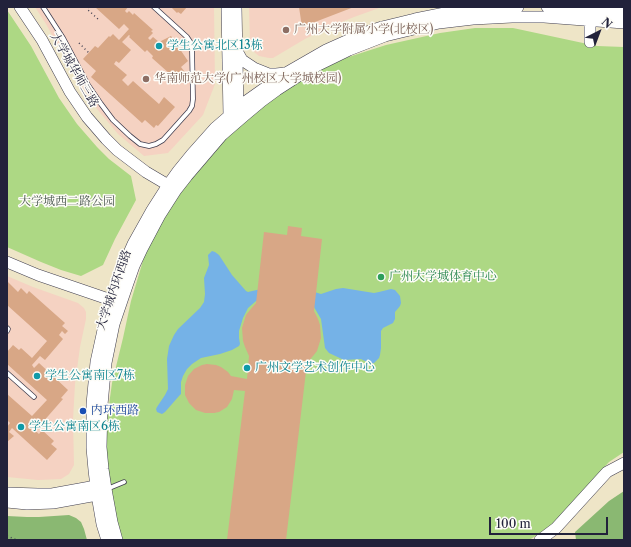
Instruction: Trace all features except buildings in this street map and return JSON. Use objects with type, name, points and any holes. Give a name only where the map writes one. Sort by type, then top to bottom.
[{"type":"main road","name":"大学城华师三路","points":[[20,7],[42,40],[78,106],[106,139],[126,157],[146,172],[168,185]]},
{"type":"main road","points":[[227,7],[234,118]]},
{"type":"main road","points":[[236,7],[238,108]]},
{"type":"main road","name":"大学城内环西路","points":[[116,302],[128,283],[142,249],[176,190],[222,135],[234,118],[238,108],[257,93],[286,73],[326,50],[382,27],[415,18],[455,11],[518,7]]},
{"type":"main road","name":"大学城内环西路","points":[[541,7],[590,15],[618,15]]},
{"type":"main road","name":"大学城内环西路","points":[[107,540],[102,524],[100,490],[103,470],[101,447],[102,405],[106,364],[114,324],[116,302],[125,262],[133,244],[168,185],[202,142],[215,128],[234,118],[308,70],[349,50],[385,36],[439,23],[473,19],[529,16],[565,11]]},
{"type":"main road","points":[[590,15],[590,42]]},
{"type":"main road","points":[[237,50],[242,60],[255,69],[269,74],[286,73]]},
{"type":"main road","points":[[7,262],[38,275],[116,302]]},
{"type":"main road","points":[[540,540],[556,528],[607,472],[624,463]]},
{"type":"main road","name":"大学城内环西路","points":[[100,490],[117,540]]},
{"type":"main road","points":[[7,493],[52,494],[100,490]]},
{"type":"main road","points":[[7,502],[27,504],[53,503],[100,490]]},
{"type":"lane","points":[[43,7],[63,38],[86,82],[113,120],[139,143],[149,146],[163,140],[189,111],[192,106],[193,99],[191,43],[187,37],[154,7]]},
{"type":"lane","points":[[7,373],[34,397]]},
{"type":"lane","points":[[100,490],[124,482]]},
{"type":"path","points":[[88,7],[87,9],[99,20]]},
{"type":"path","points":[[78,43],[89,53]]},
{"type":"path","points":[[7,536],[17,540]]},
{"type":"shaded area","name":"华南师范大学(广州校区大学城校园)","points":[[35,7],[214,7],[215,84],[203,115],[168,153],[144,156],[118,134],[97,109],[74,75]]},
{"type":"shaded area","name":"广州大学附属小学(北校区)","points":[[249,7],[382,7],[327,28],[273,58],[269,58],[259,56],[251,48]]},
{"type":"shaded area","points":[[7,276],[78,303],[86,312],[75,384],[73,420],[74,465],[69,474],[61,479],[38,480],[7,477]]},
{"type":"green space","name":"大学城西二路公园","points":[[7,10],[31,46],[59,98],[77,124],[109,159],[131,176],[136,200],[103,265],[81,276],[61,270],[7,247]]},
{"type":"green space","name":"广州大学城体育中心","points":[[475,28],[513,28],[597,46],[624,47],[624,452],[609,462],[553,524],[529,540],[119,540],[103,468],[106,427],[112,383],[131,301],[145,254],[181,187],[219,143],[276,91],[330,63],[386,45],[440,33]]},
{"type":"green space","points":[[624,491],[624,540],[576,540],[575,532],[609,501]]},
{"type":"green space","points":[[69,515],[81,522],[87,540],[7,540],[7,516],[39,517]]},
{"type":"water","points":[[212,251],[219,255],[232,275],[248,292],[261,289],[308,290],[321,294],[343,288],[374,293],[391,289],[395,290],[400,296],[401,303],[395,312],[395,319],[393,323],[383,328],[381,331],[381,348],[379,358],[371,364],[361,359],[344,360],[329,353],[325,348],[321,319],[314,307],[256,301],[248,308],[243,318],[239,331],[239,346],[220,354],[201,358],[192,364],[183,376],[181,382],[181,394],[165,412],[162,414],[157,412],[156,409],[168,389],[167,359],[169,346],[178,329],[200,308],[204,302],[204,278],[209,265],[208,255]]},
{"type":"place","name":"广州大学附属小学(北校区)","points":[[286,30]]},
{"type":"place","name":"学生公寓北区13栋","points":[[159,46]]},
{"type":"place","name":"华南师范大学(广州校区大学城校园)","points":[[146,79]]},
{"type":"place","name":"广州大学城体育中心","points":[[381,277]]},
{"type":"place","name":"广州文学艺术创作中心","points":[[247,368]]},
{"type":"place","name":"学生公寓南区7栋","points":[[37,376]]},
{"type":"place","name":"内环西路","points":[[83,411]]},
{"type":"place","name":"学生公寓南区6栋","points":[[21,427]]}]
